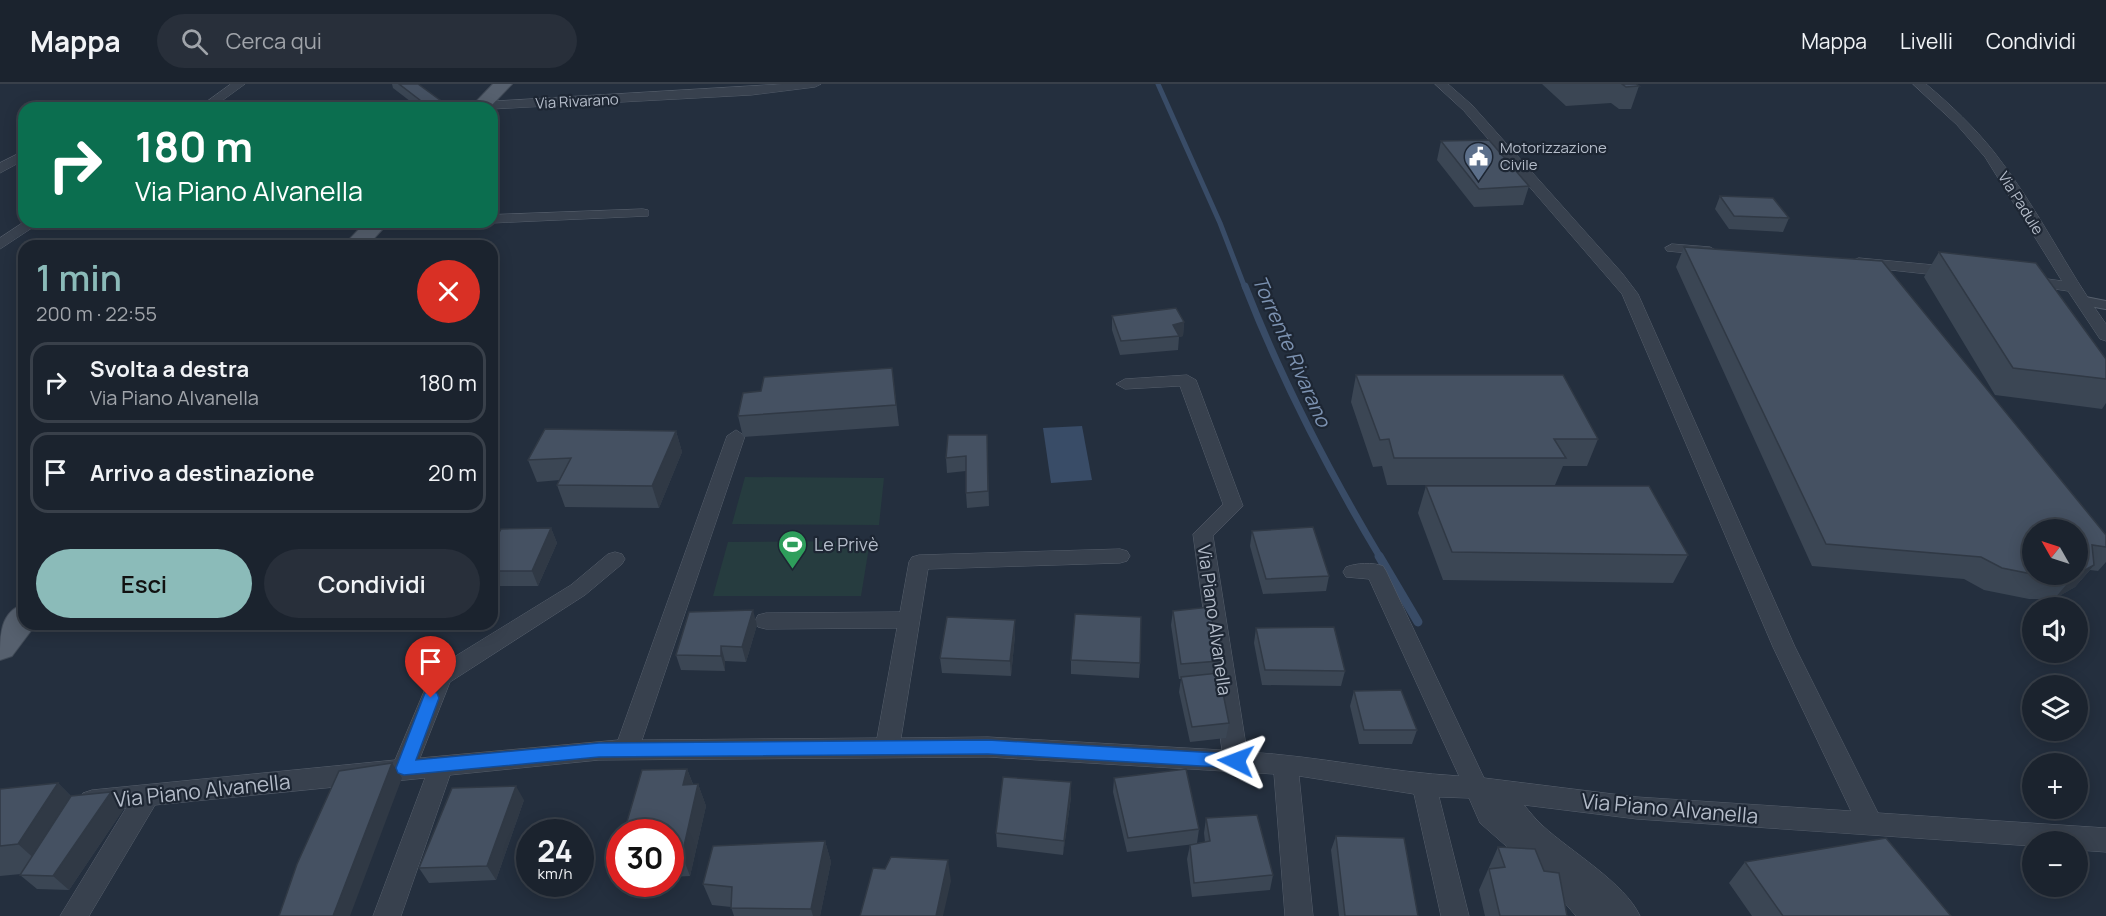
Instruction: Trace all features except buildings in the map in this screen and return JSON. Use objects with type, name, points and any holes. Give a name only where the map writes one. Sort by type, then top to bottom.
[{"type":"main road","points":[[486,102],[503,84]]},
{"type":"main road","points":[[360,240],[372,228]]},
{"type":"main road","points":[[0,647],[18,624]]},
{"type":"street","points":[[213,102],[239,84]]},
{"type":"street","name":"Via Rivarano","points":[[498,106],[751,91],[815,84]]},
{"type":"street","points":[[1442,84],[1468,108],[1623,283],[1784,647],[1870,824]]},
{"type":"street","name":"Via Padule","points":[[1919,84],[1970,131],[1997,165],[2032,218],[2071,287],[2106,336]]},
{"type":"street","points":[[0,169],[18,158]]},
{"type":"street","points":[[498,219],[643,213]]},
{"type":"street","points":[[0,245],[25,228]]},
{"type":"street","points":[[1672,248],[1729,252]]},
{"type":"street","points":[[1844,261],[1969,274]]},
{"type":"street","points":[[2014,280],[2071,287]]},
{"type":"street","name":"Via Piano Alvanella","points":[[1125,384],[1187,380],[1233,506],[1203,534],[1236,761]]},
{"type":"street","points":[[626,750],[736,436]]},
{"type":"street","points":[[887,748],[907,620],[919,562],[1120,556]]},
{"type":"street","points":[[404,768],[441,676],[578,590],[615,559]]},
{"type":"street","points":[[1353,572],[1376,571],[1486,789],[1489,814],[1556,872],[1593,916]]},
{"type":"street","points":[[766,621],[907,620]]},
{"type":"street","name":"Via Piano Alvanella","points":[[68,803],[599,750],[988,747],[1285,764],[1424,785],[1486,789],[1637,808],[2106,840]]},
{"type":"street","points":[[1285,764],[1299,916]]},
{"type":"street","points":[[387,916],[442,765]]},
{"type":"street","points":[[1424,785],[1455,916]]},
{"type":"street","points":[[1486,789],[1534,834],[1592,882],[1626,916]]},
{"type":"street","points":[[74,916],[147,796]]},
{"type":"lane","points":[[2080,300],[2106,305]]},
{"type":"green space","name":"Le Privè","points":[[745,477],[884,478],[879,525],[732,524]]},
{"type":"green space","name":"Le Privè","points":[[870,541],[861,596],[713,596],[728,542]]},
{"type":"water","points":[[1082,426],[1092,480],[1051,483],[1043,428]]},
{"type":"waterway","name":"Torrente Rivarano","points":[[1158,84],[1220,223],[1245,288]]},
{"type":"waterway","name":"Torrente Rivarano","points":[[1245,286],[1274,356],[1307,424],[1380,557]]},
{"type":"waterway","name":"Torrente Rivarano","points":[[1379,556],[1418,622]]},
{"type":"place","name":"Motorizzazione Civile","points":[[1479,182]]},
{"type":"place","name":"Le Privè","points":[[793,570]]},
{"type":"route","points":[[431,698],[404,768],[599,750],[988,747],[1236,761]]}]
